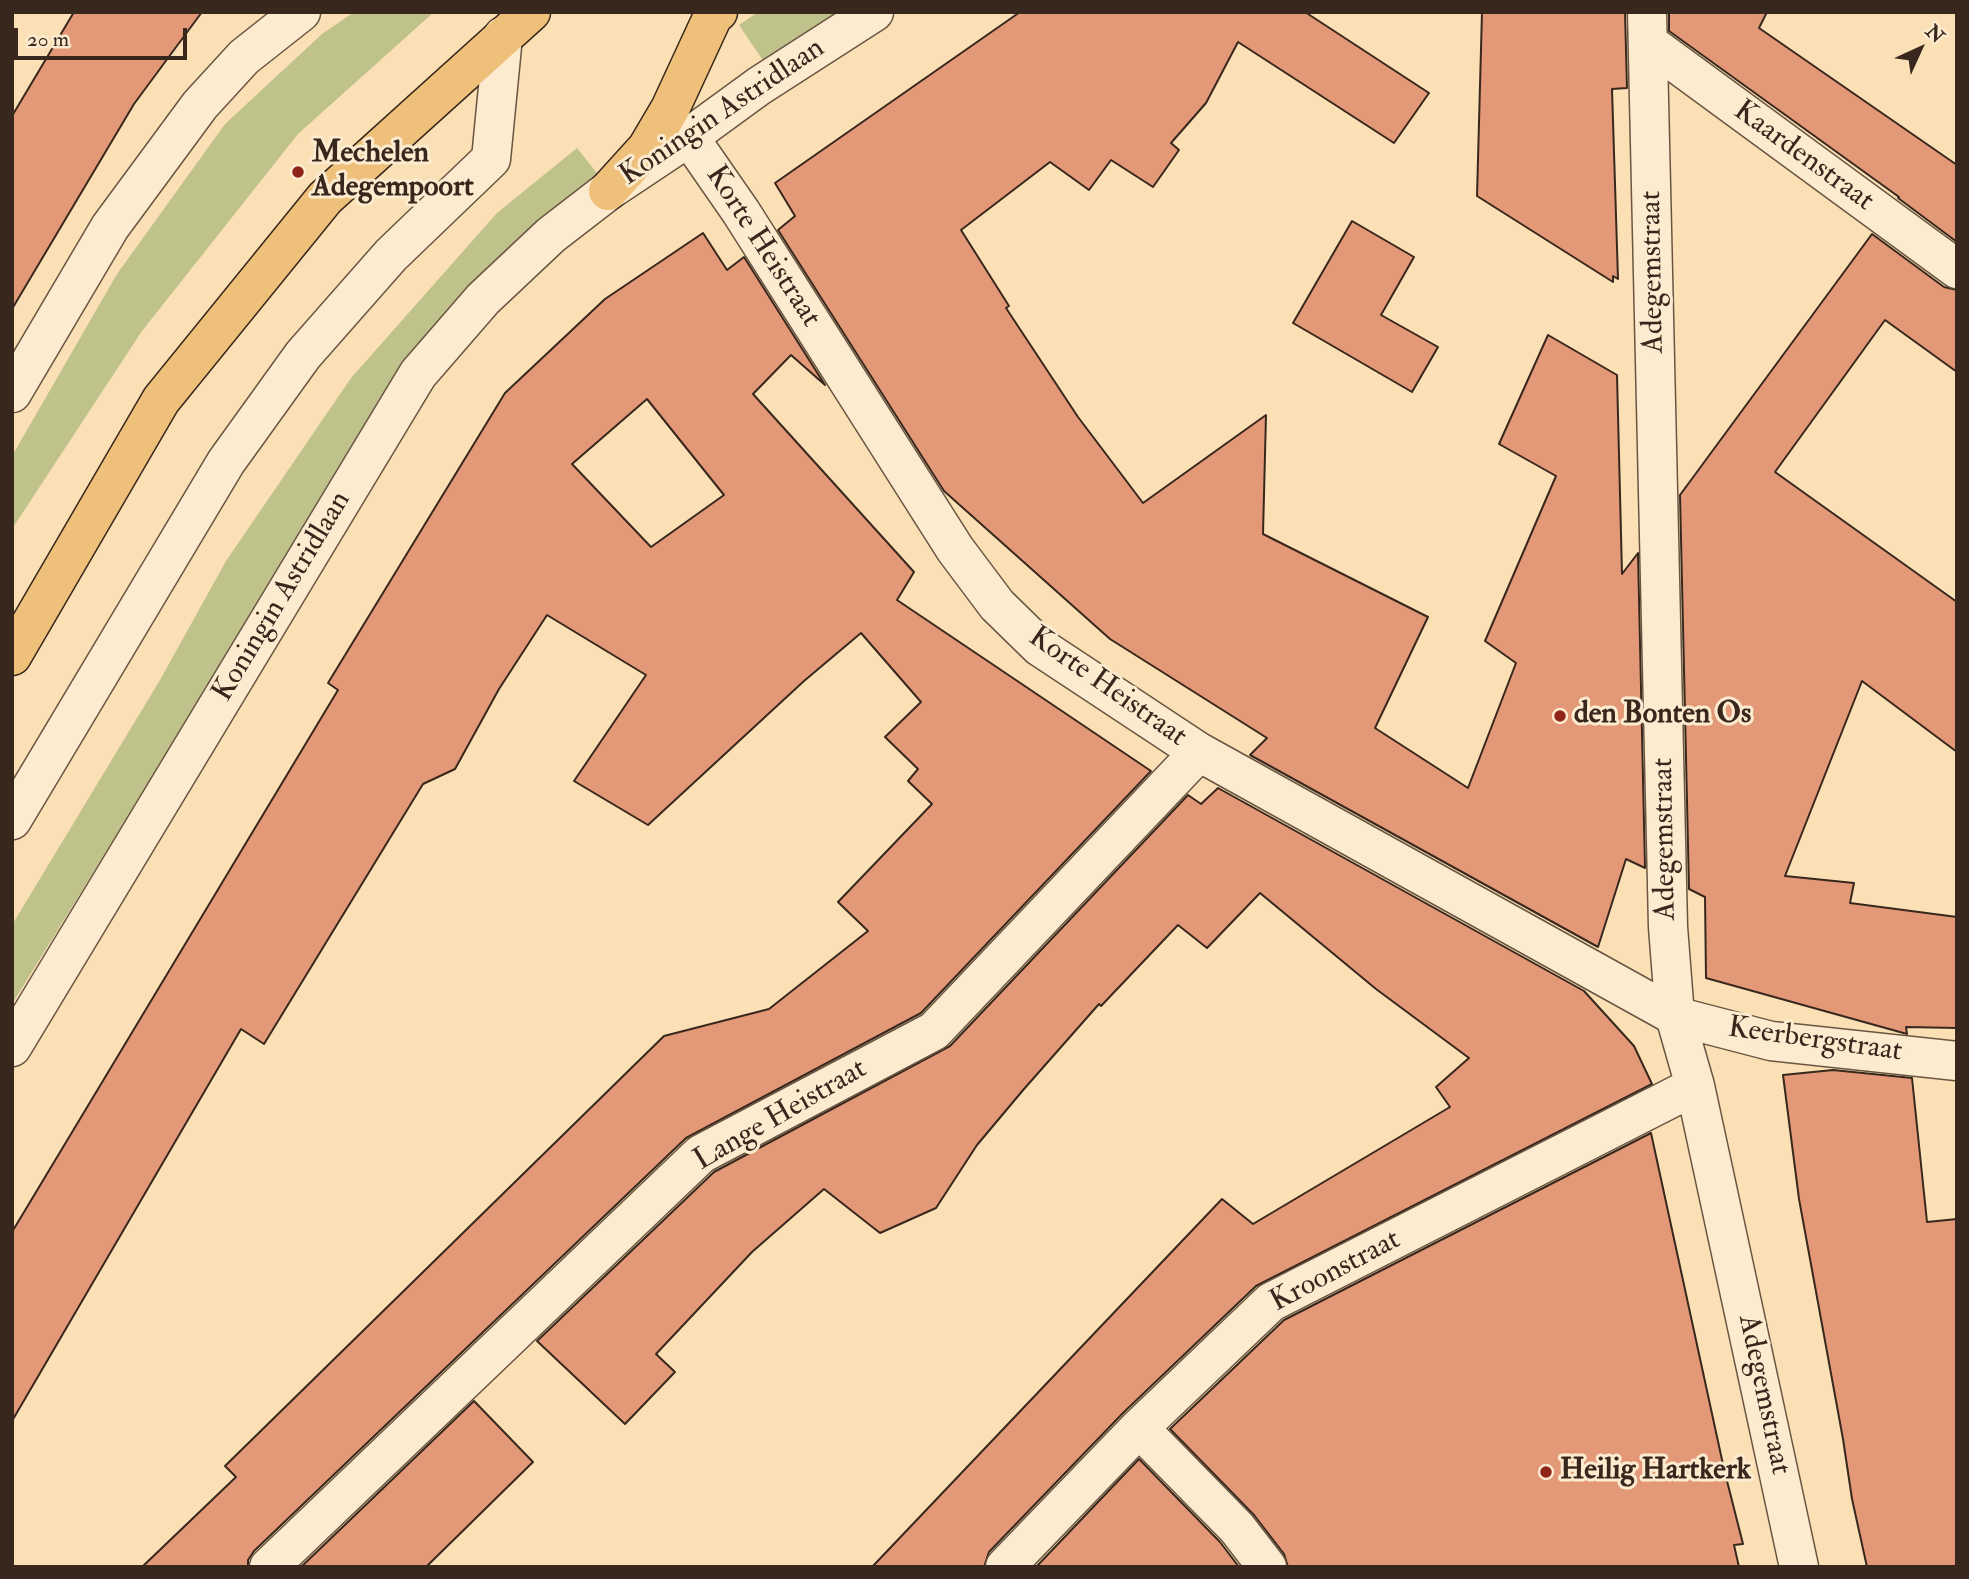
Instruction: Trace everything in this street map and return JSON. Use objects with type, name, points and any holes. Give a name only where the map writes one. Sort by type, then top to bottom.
[{"type":"main road","name":"Koningin Astridlaan","points":[[608,191],[647,148],[670,110],[713,16],[718,12]]},
{"type":"main road","points":[[12,656],[161,400],[325,198],[517,24]]},
{"type":"street","points":[[12,393],[110,227],[200,105],[244,57],[301,12]]},
{"type":"street","name":"Koningin Astridlaan","points":[[12,1046],[418,374],[483,299],[551,235],[608,191],[759,86],[874,12]]},
{"type":"street","points":[[12,820],[226,463],[303,355],[391,255],[491,159],[517,24]]},
{"type":"street","name":"Kaardenstraat","points":[[1648,28],[1957,270]]},
{"type":"street","name":"Adegemstraat","points":[[1648,28],[1668,927],[1675,1016],[1695,1086],[1799,1567]]},
{"type":"street","name":"Korte Heistraat","points":[[689,137],[741,212],[955,549],[997,605],[1040,647],[1199,752],[1675,1016]]},
{"type":"street","name":"Lange Heistraat","points":[[269,1567],[701,1154],[934,1031],[1199,752]]},
{"type":"street","name":"Keerbergstraat","points":[[1675,1016],[1770,1041],[1957,1061]]},
{"type":"street","name":"Kroonstraat","points":[[1005,1567],[1139,1428],[1271,1302],[1695,1086]]},
{"type":"street","points":[[1139,1428],[1237,1528],[1267,1567]]},
{"type":"green space","points":[[354,12],[434,12],[298,134],[142,331],[12,529],[12,456],[117,274],[225,124],[322,34]]},
{"type":"green space","points":[[758,12],[843,12],[766,65],[739,25]]},
{"type":"green space","points":[[577,148],[597,173],[497,261],[400,365],[259,604],[12,1004],[12,925],[160,680],[226,561],[351,378],[497,213]]},
{"type":"building","points":[[74,12],[202,12],[134,104],[12,309],[12,116]]},
{"type":"building","points":[[1020,12],[1305,12],[1429,93],[1394,143],[1238,42],[1206,103],[1171,143],[1179,150],[1153,187],[1111,160],[1089,190],[1050,162],[961,230],[1009,306],[1006,308],[1078,417],[1143,503],[1266,415],[1263,534],[1428,617],[1375,728],[1468,788],[1516,663],[1485,641],[1556,476],[1499,444],[1548,335],[1617,375],[1622,574],[1638,553],[1645,868],[1626,859],[1598,947],[1250,755],[1267,738],[1110,639],[944,491],[778,230],[795,216],[775,183]]},
{"type":"building","points":[[1482,12],[1625,12],[1627,88],[1612,89],[1618,279],[1613,276],[1613,282],[1477,196]]},
{"type":"building","points":[[1669,12],[1767,12],[1759,28],[1957,165],[1957,242],[1669,31]]},
{"type":"building","points":[[1352,221],[1414,257],[1381,315],[1438,347],[1412,392],[1293,323]]},
{"type":"building","points":[[703,233],[727,270],[744,257],[825,385],[791,355],[753,394],[914,572],[897,600],[1151,771],[921,1013],[686,1138],[254,1551],[248,1560],[248,1567],[142,1567],[236,1477],[225,1466],[664,1036],[769,1009],[868,931],[838,902],[932,804],[908,781],[918,769],[885,737],[921,702],[861,633],[804,681],[648,825],[574,781],[646,675],[547,615],[499,689],[455,769],[423,784],[264,1044],[241,1029],[12,1421],[12,1232],[338,690],[328,683],[505,393],[605,299]],"holes":[[[647,399],[724,495],[651,547],[572,464]]]},
{"type":"building","points":[[1872,234],[1944,287],[1957,290],[1957,372],[1885,320],[1775,472],[1957,602],[1957,752],[1862,681],[1785,876],[1854,883],[1850,903],[1957,917],[1957,1028],[1906,1027],[1907,1034],[1706,978],[1705,897],[1689,889],[1680,495]]},
{"type":"building","points":[[1218,788],[1584,991],[1634,1046],[1652,1084],[1256,1286],[1123,1413],[989,1552],[984,1567],[872,1567],[1222,1199],[1253,1224],[1450,1107],[1436,1087],[1469,1058],[1376,989],[1260,893],[1207,948],[1178,925],[1101,1006],[1099,1004],[1024,1089],[977,1145],[936,1208],[880,1233],[824,1189],[752,1252],[656,1354],[675,1372],[625,1424],[537,1341],[714,1172],[950,1046],[1188,795],[1201,804]]},
{"type":"building","points":[[1833,1070],[1912,1078],[1927,1222],[1957,1219],[1957,1567],[1867,1567],[1852,1499],[1799,1199],[1783,1075]]},
{"type":"building","points":[[1651,1133],[1724,1469],[1743,1544],[1734,1545],[1739,1567],[1288,1567],[1284,1554],[1254,1515],[1170,1429],[1284,1320]]},
{"type":"building","points":[[474,1401],[533,1462],[426,1567],[301,1567]]},
{"type":"building","points":[[1139,1459],[1220,1542],[1239,1567],[1036,1567]]},
{"type":"place","name":"Mechelen Adegempoort","points":[[298,172]]},
{"type":"place","name":"den Bonten Os","points":[[1560,716]]},
{"type":"place","name":"Heilig Hartkerk","points":[[1546,1472]]}]
